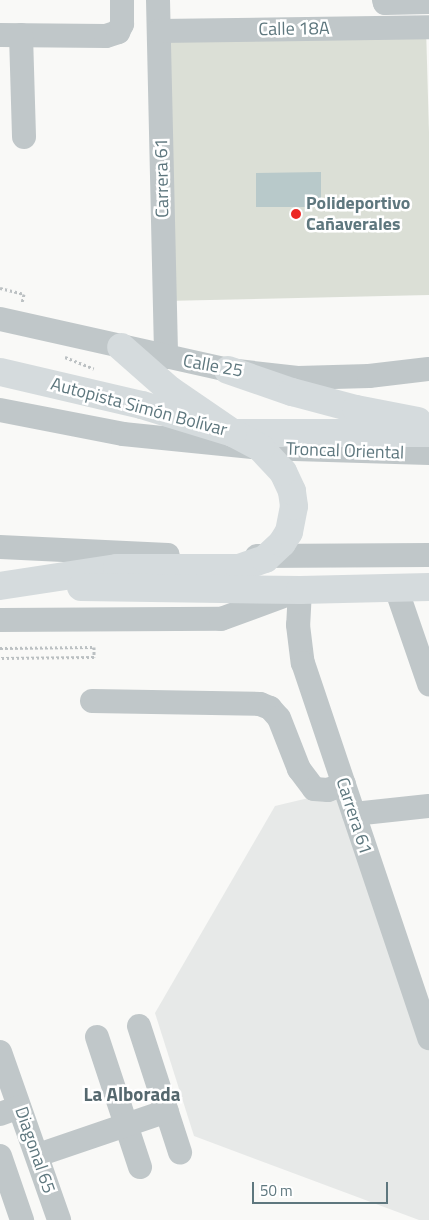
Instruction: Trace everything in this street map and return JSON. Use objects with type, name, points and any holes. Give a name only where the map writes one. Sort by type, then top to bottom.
[{"type":"highway","points":[[0,586],[117,568],[239,568],[251,566],[269,556],[282,543],[289,532],[294,506],[292,491],[283,472],[261,448],[233,433],[170,390],[121,347]]},
{"type":"highway","points":[[228,370],[292,392],[356,409],[429,424]]},
{"type":"highway","name":"Autopista Simón Bolívar","points":[[0,372],[142,405],[233,433],[429,433]]},
{"type":"highway","points":[[0,586],[300,590],[429,587]]},
{"type":"street","points":[[24,137],[10,35],[106,36],[118,32],[122,24],[122,0]]},
{"type":"street","name":"Carrera 61","points":[[158,0],[166,357]]},
{"type":"street","points":[[384,0],[385,3],[427,1],[427,27]]},
{"type":"street","name":"Calle 18A","points":[[159,31],[427,27]]},
{"type":"street","name":"Calle 25","points":[[7,311],[121,347],[228,370],[298,378],[369,376],[429,369]]},
{"type":"street","name":"Troncal Oriental","points":[[0,410],[123,434],[261,448],[429,453]]},
{"type":"street","points":[[0,548],[118,554],[429,556]]},
{"type":"street","points":[[396,588],[429,684]]},
{"type":"street","points":[[0,620],[221,619],[300,590]]},
{"type":"street","name":"Carrera 61","points":[[300,590],[298,625],[303,664],[429,1038]]},
{"type":"street","points":[[92,701],[260,704],[270,708],[279,718],[299,769],[314,789],[328,790],[344,784]]},
{"type":"street","points":[[354,814],[429,806]]},
{"type":"street","points":[[139,1026],[180,1152]]},
{"type":"street","points":[[97,1037],[140,1166]]},
{"type":"street","name":"Diagonal 65","points":[[1,1057],[10,1110],[38,1155],[59,1220]]},
{"type":"street","points":[[38,1155],[167,1111]]},
{"type":"street","name":"Diagonal 65","points":[[0,1156],[22,1220]]},
{"type":"path","points":[[0,288],[24,294],[21,304],[7,311]]},
{"type":"path","points":[[65,356],[101,372]]},
{"type":"path","points":[[0,648],[94,647],[94,657],[0,658]]},
{"type":"shaded area","name":"Polideportivo Cañaverales","points":[[426,27],[429,133],[429,295],[164,301],[159,31]]},
{"type":"shaded area","points":[[321,172],[321,207],[256,207],[256,173]]},
{"type":"shaded area","points":[[346,789],[429,1038],[429,1220],[419,1220],[194,1136],[155,1013],[275,806]]},
{"type":"place","name":"Polideportivo Cañaverales","points":[[296,214]]},
{"type":"district","name":"La Alborada","points":[[132,1094]]}]
